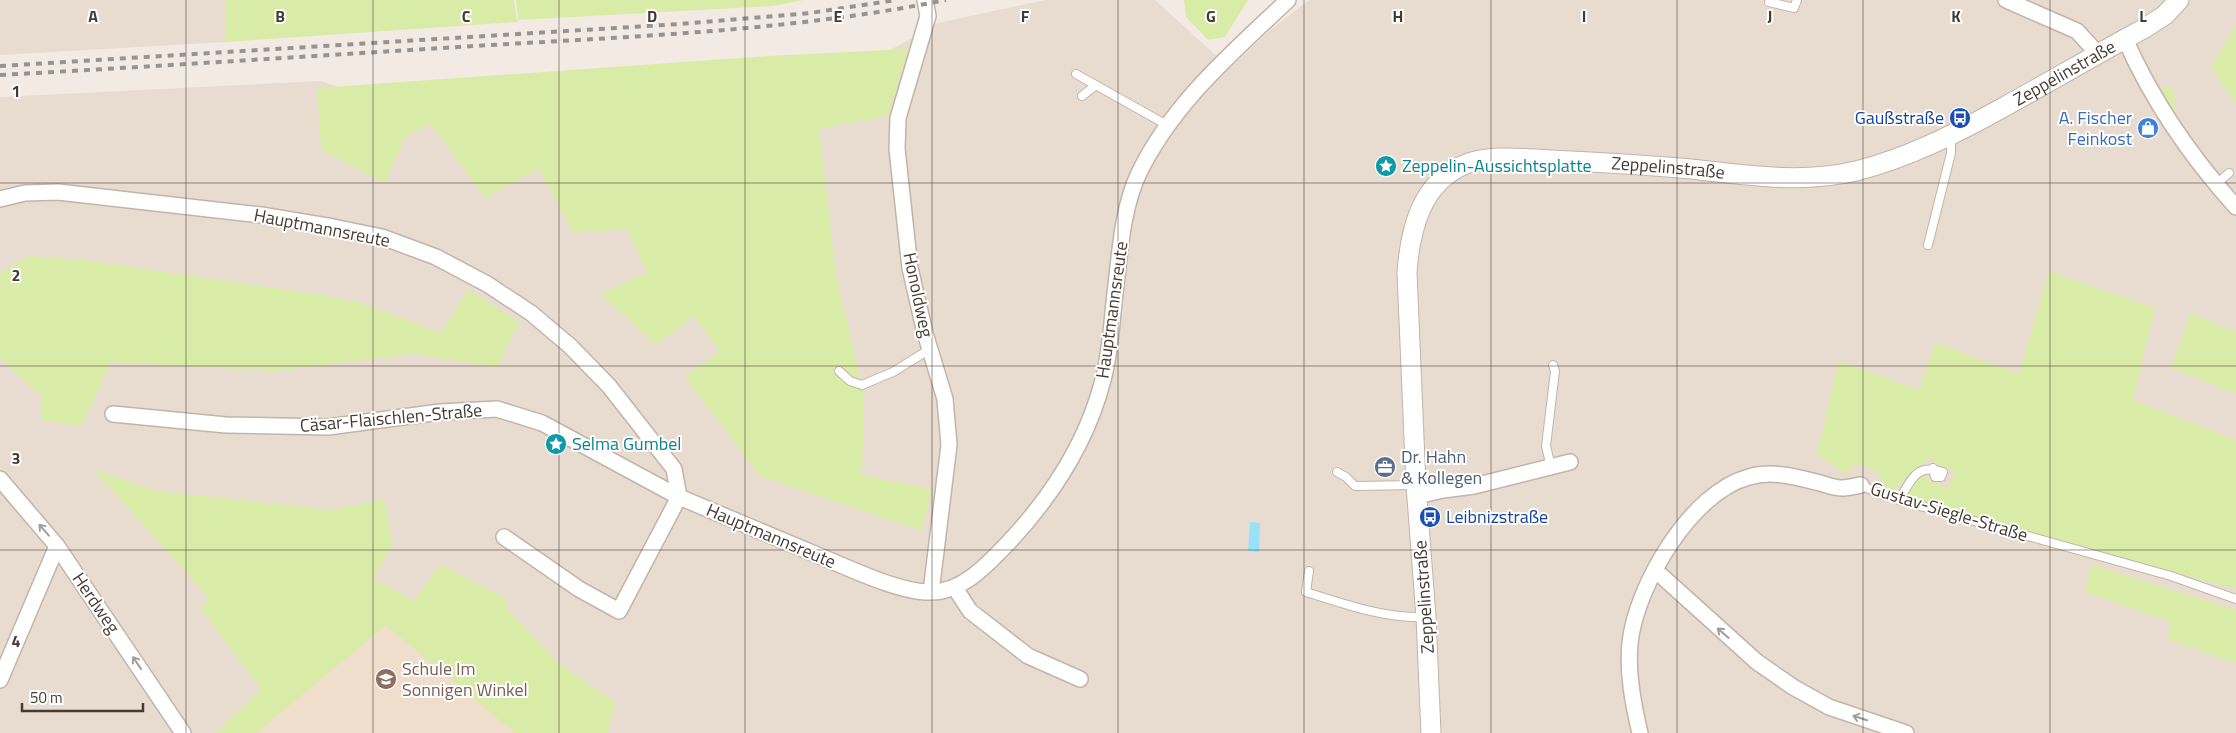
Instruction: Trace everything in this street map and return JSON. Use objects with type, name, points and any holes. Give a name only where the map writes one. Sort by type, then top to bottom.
[{"type":"street","name":"Honoldweg","points":[[925,0],[928,16],[921,46],[904,94],[898,118],[897,149],[910,268],[930,349],[945,399],[949,445],[931,592]]},
{"type":"street","name":"Hauptmannsreute","points":[[0,199],[25,193],[58,192],[261,215],[382,236],[436,257],[487,284],[531,313],[590,366],[634,415],[674,469],[679,497],[860,573],[897,586],[931,592],[955,588],[987,565],[1030,517],[1068,467],[1088,429],[1104,378],[1123,227],[1138,176],[1167,125],[1208,77],[1288,0]]},
{"type":"street","points":[[2006,0],[2077,31],[2098,54]]},
{"type":"street","name":"Zeppelinstraße","points":[[1431,733],[1426,616],[1416,490],[1407,273],[1410,243],[1420,206],[1433,188],[1448,174],[1466,164],[1493,158],[1620,162],[1782,178],[1855,172],[1922,149],[1951,135],[2125,39],[2165,15],[2179,0]]},
{"type":"street","points":[[2125,39],[2163,110],[2216,184],[2236,207]]},
{"type":"street","name":"Cäsar-Flaischlen-Straße","points":[[113,414],[226,424],[328,427],[440,412],[497,409],[542,423],[679,497]]},
{"type":"street","points":[[1416,490],[1443,490],[1474,486],[1570,462]]},
{"type":"street","name":"Gustav-Siegle-Straße","points":[[1640,733],[1634,708],[1630,669],[1630,642],[1640,606],[1655,570],[1688,520],[1716,493],[1750,476],[1770,474],[1792,476],[1841,488],[1861,485]]},
{"type":"street","name":"Herdweg","points":[[0,479],[57,546],[183,733]]},
{"type":"street","points":[[504,537],[579,589],[619,611],[679,497]]},
{"type":"street","points":[[0,680],[57,546]]},
{"type":"street","points":[[1655,570],[1757,662],[1793,687],[1828,707],[1906,733]]},
{"type":"street","points":[[955,588],[970,611],[1028,656],[1080,679]]},
{"type":"lane","points":[[1770,2],[1794,8],[1797,0]]},
{"type":"lane","points":[[1076,74],[1167,125]]},
{"type":"lane","points":[[1082,96],[1096,85]]},
{"type":"lane","points":[[1928,245],[1951,153],[1951,135]]},
{"type":"lane","points":[[2216,184],[2229,173]]},
{"type":"lane","points":[[839,370],[850,381],[862,385],[893,372],[930,349]]},
{"type":"lane","points":[[1551,467],[1546,446],[1554,371],[1553,365]]},
{"type":"lane","points":[[1900,500],[1916,473],[1924,468],[1933,468]]},
{"type":"lane","points":[[1337,472],[1346,477],[1354,486],[1416,490]]},
{"type":"lane","name":"Gustav-Siegle-Straße","points":[[1861,485],[1879,494],[2171,576],[2236,599]]},
{"type":"lane","points":[[1309,571],[1306,592],[1361,609],[1410,618],[1426,616]]},
{"type":"shaded area","points":[[0,0],[226,0],[226,42],[0,55]]},
{"type":"shaded area","points":[[1045,0],[1155,0],[1230,68],[1270,30],[1309,0],[2236,0],[2236,733],[0,733],[0,97],[321,81],[642,191],[938,23]]},
{"type":"shaded area","name":"Schule Im Sonnigen Winkel","points":[[386,625],[515,733],[256,733]]},
{"type":"green space","points":[[226,0],[514,0],[517,22],[226,42]]},
{"type":"green space","points":[[516,0],[804,0],[773,6],[518,20]]},
{"type":"green space","points":[[1184,0],[1248,0],[1225,37],[1208,40],[1186,17]]},
{"type":"green space","points":[[2236,24],[2236,104],[2211,68]]},
{"type":"green space","points":[[908,49],[888,116],[819,129],[836,273],[864,397],[862,475],[931,489],[922,531],[760,476],[685,377],[720,351],[694,316],[656,345],[600,294],[647,273],[627,229],[573,233],[539,169],[485,198],[431,124],[405,137],[385,183],[321,150],[317,88],[768,56]]},
{"type":"green space","points":[[2169,86],[2174,90],[2175,111],[2180,119],[2178,120],[2163,99],[2161,90]]},
{"type":"green space","points":[[29,256],[85,260],[315,294],[361,303],[441,333],[469,289],[519,322],[498,367],[414,354],[275,371],[111,362],[81,427],[41,420],[41,396],[0,358],[0,273]]},
{"type":"green space","points":[[2049,271],[2155,308],[2133,400],[2236,440],[2236,589],[1904,499],[1921,474],[1931,481],[1948,488],[1955,472],[1928,459],[1890,494],[1883,493],[1881,488],[1883,482],[1872,469],[1861,465],[1851,469],[1846,474],[1817,454],[1839,361],[1919,390],[1936,343],[2019,374]]},
{"type":"green space","points":[[2191,313],[2236,332],[2236,394],[2171,368]]},
{"type":"green space","points":[[93,469],[157,491],[331,510],[385,499],[392,545],[373,579],[414,601],[440,565],[507,599],[506,607],[557,662],[616,703],[607,733],[515,733],[386,625],[256,733],[216,733],[261,689],[201,609],[209,598]]},
{"type":"green space","points":[[2091,564],[2236,610],[2236,664],[2168,639],[2171,622],[2085,592]]},
{"type":"water","points":[[1250,522],[1260,523],[1259,552],[1248,551]]},
{"type":"railway","points":[[0,66],[680,24],[810,13],[896,0]]},
{"type":"railway","points":[[0,75],[719,30],[833,18],[946,0]]},
{"type":"place","name":"Gaußstraße","points":[[1960,118]]},
{"type":"place","name":"A. Fischer Feinkost","points":[[2148,128]]},
{"type":"place","name":"Zeppelin-Aussichtsplatte","points":[[1386,166]]},
{"type":"place","name":"Selma Gumbel","points":[[556,444]]},
{"type":"place","name":"Dr. Hahn & Kollegen","points":[[1385,467]]},
{"type":"place","name":"Leibnizstraße","points":[[1430,517]]},
{"type":"place","name":"Schule Im Sonnigen Winkel","points":[[386,679]]}]
